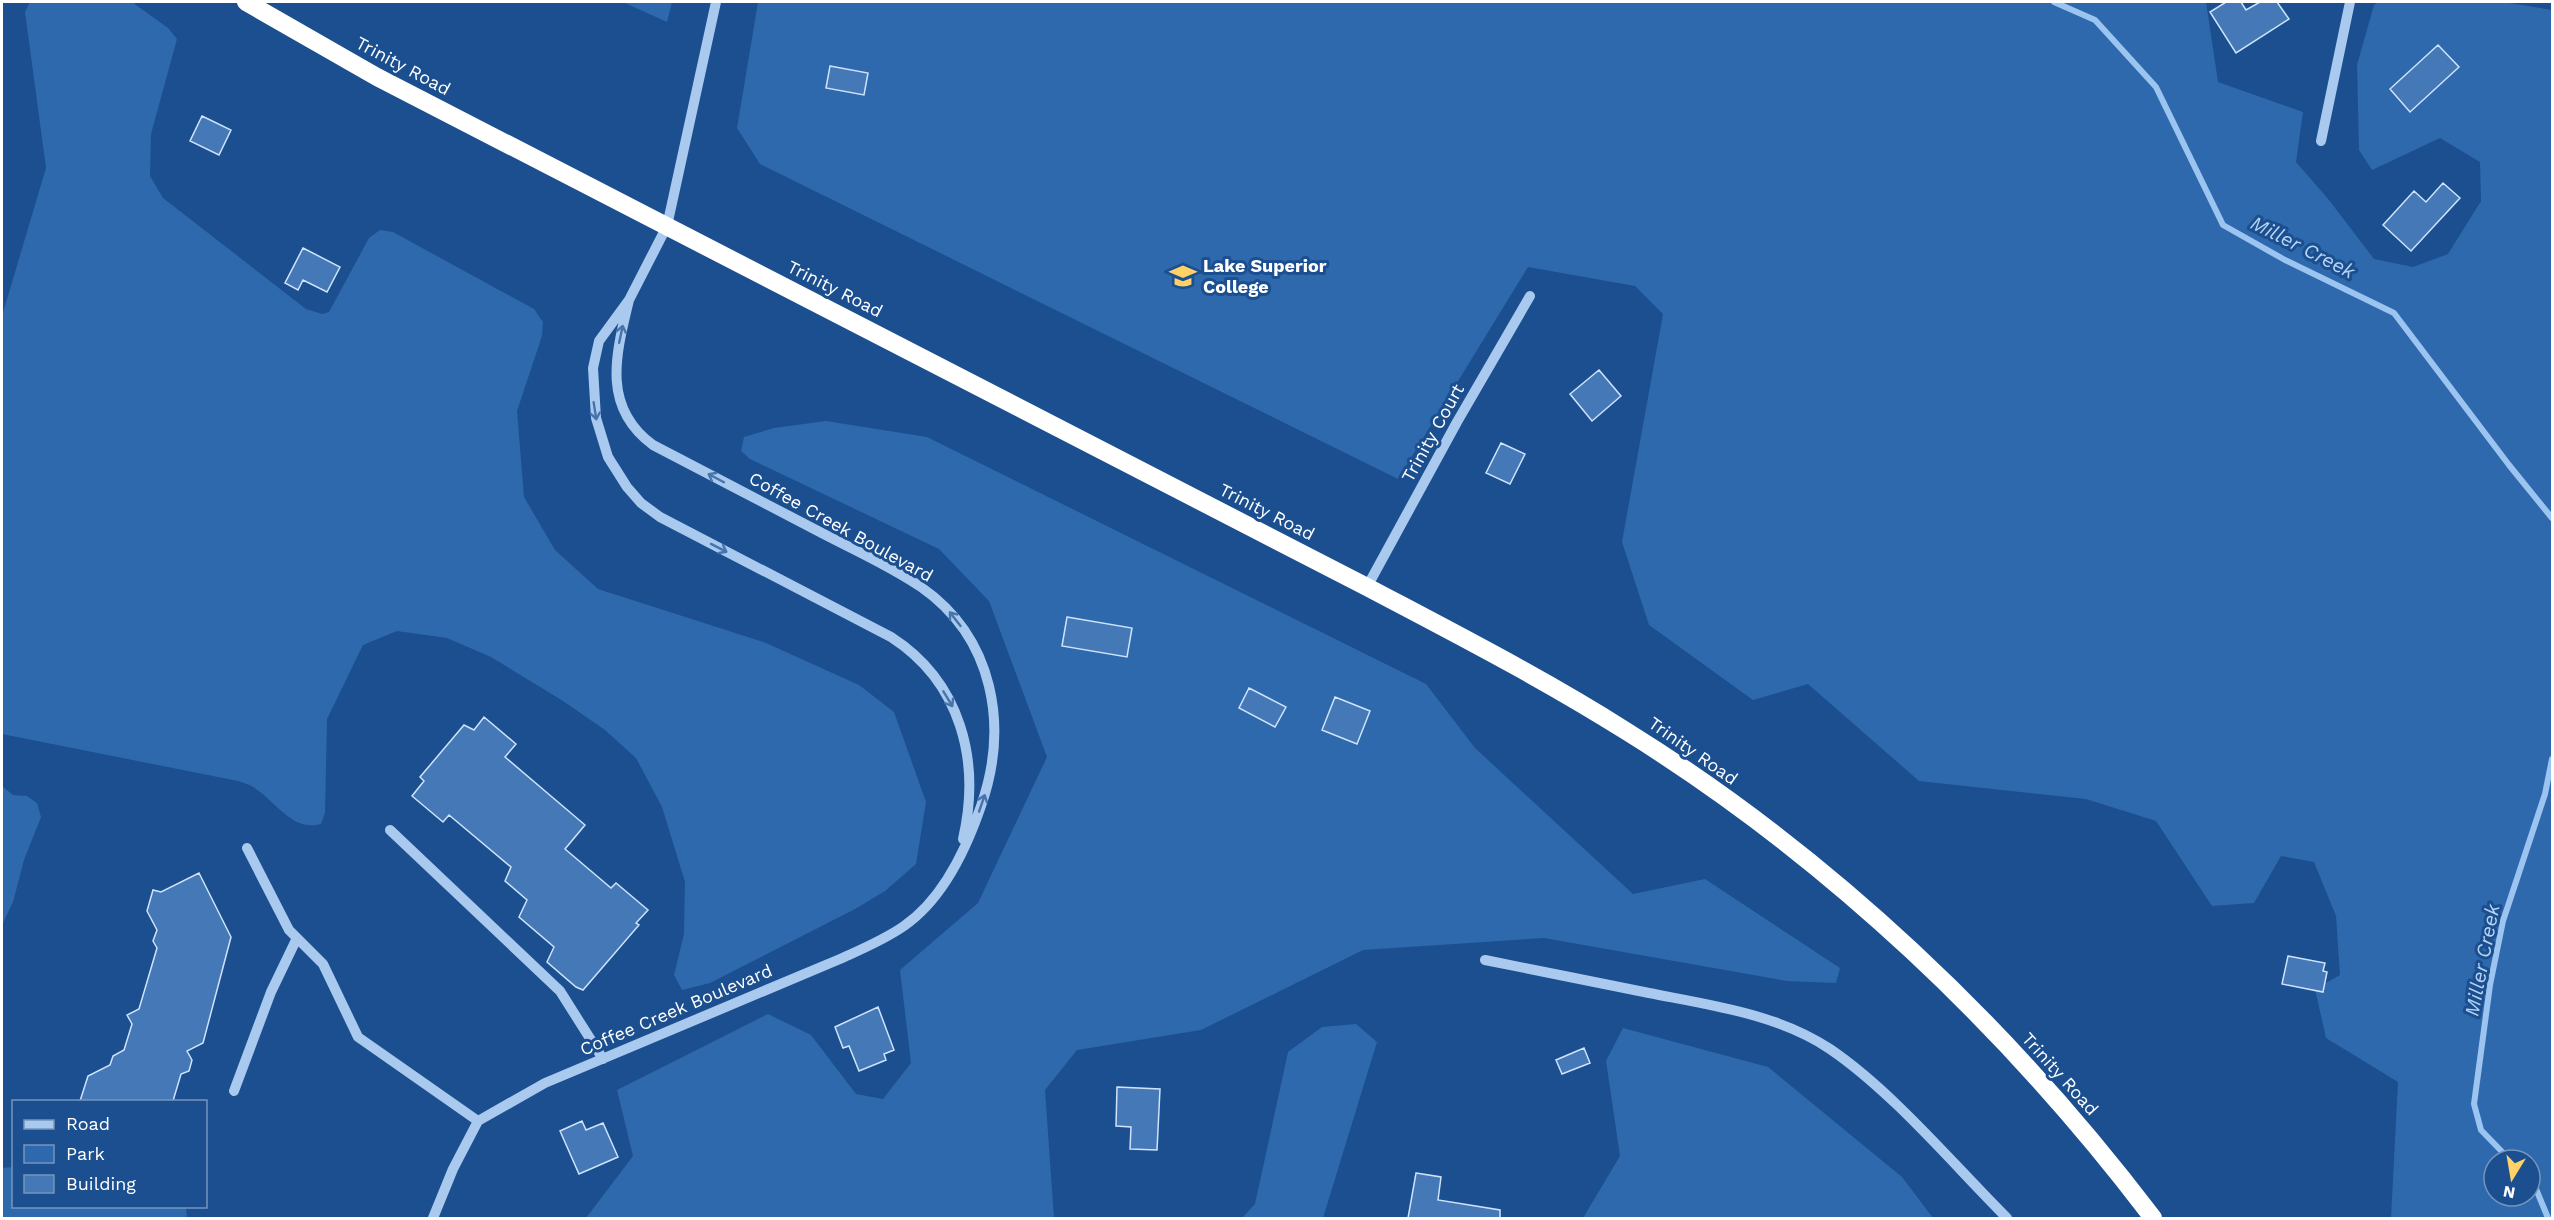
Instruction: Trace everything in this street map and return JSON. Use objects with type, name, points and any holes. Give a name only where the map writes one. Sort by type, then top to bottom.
[{"type":"highway","name":"Trinity Road","points":[[246,2],[376,77],[1367,587],[1512,664],[1627,731],[1717,793],[1802,857],[1891,933],[1975,1012],[2054,1098],[2153,1218]]},
{"type":"street","name":"Coffee Creek Boulevard","points":[[716,2],[667,226],[628,300],[599,341],[593,368],[596,418],[602,442],[616,472],[641,503],[660,517],[891,637],[923,663],[953,708],[966,745],[970,789],[959,856]]},
{"type":"street","points":[[2321,141],[2350,2]]},
{"type":"street","name":"Trinity Court","points":[[1367,587],[1530,296]]},
{"type":"street","name":"Coffee Creek Boulevard","points":[[478,1121],[545,1083],[883,939],[906,925],[945,884],[985,794],[992,763],[995,736],[989,683],[981,661],[955,618],[921,587],[644,439],[625,415],[616,385],[617,350],[628,300]]},
{"type":"street","points":[[390,830],[560,991],[603,1059]]},
{"type":"street","points":[[247,848],[289,930],[324,964],[358,1036],[478,1121],[453,1169],[433,1218]]},
{"type":"street","points":[[234,1091],[271,992],[297,938]]},
{"type":"street","points":[[1485,960],[1714,1005],[1795,1031],[1828,1048],[1857,1070],[1892,1102],[2007,1218]]},
{"type":"green space","points":[[30,2],[132,2],[168,28],[177,39],[151,134],[150,176],[163,198],[306,309],[322,314],[329,312],[369,238],[380,230],[393,232],[534,309],[543,322],[542,336],[517,411],[524,497],[555,550],[598,589],[766,643],[859,685],[894,712],[926,802],[916,864],[885,891],[855,909],[710,983],[682,990],[674,975],[684,934],[685,882],[662,807],[636,758],[605,730],[563,701],[491,657],[447,638],[397,631],[363,645],[327,719],[325,813],[321,824],[302,824],[294,820],[254,788],[238,781],[2,734],[2,316],[46,168],[25,12]]},
{"type":"green space","points":[[623,2],[672,2],[667,22]]},
{"type":"green space","points":[[758,2],[2206,2],[2218,82],[2303,112],[2296,162],[2329,200],[2374,259],[2413,267],[2448,254],[2481,201],[2480,162],[2440,138],[2372,170],[2359,150],[2357,65],[2374,5],[2378,2],[2503,2],[2552,10],[2552,1218],[2391,1218],[2398,1082],[2326,1038],[2315,989],[2340,975],[2336,916],[2314,862],[2281,856],[2254,903],[2212,906],[2156,821],[2086,799],[1919,781],[1808,684],[1753,700],[1649,625],[1622,542],[1663,314],[1635,286],[1528,267],[1398,479],[760,164],[737,128]]},
{"type":"green space","points":[[826,421],[927,437],[1426,684],[1475,748],[1633,894],[1705,879],[1840,968],[1836,983],[1787,981],[1544,938],[1363,950],[1201,1030],[1077,1050],[1045,1090],[1054,1218],[586,1218],[633,1156],[617,1090],[768,1014],[811,1035],[856,1094],[883,1099],[911,1063],[900,970],[978,903],[1047,757],[989,601],[939,549],[750,459],[741,451],[744,437],[774,428]]},
{"type":"green space","points":[[2,786],[13,795],[27,796],[37,803],[41,817],[24,860],[13,902],[2,925]]},
{"type":"green space","points":[[1356,1024],[1377,1042],[1323,1218],[1242,1218],[1255,1204],[1288,1052],[1322,1027]]},
{"type":"green space","points":[[1623,1028],[1768,1067],[1902,1177],[1933,1218],[1583,1218],[1620,1156],[1606,1061]]},
{"type":"green space","points":[[12,1167],[12,1208],[186,1208],[187,1218],[2,1218],[2,1168]]},
{"type":"building","points":[[2226,2],[2241,2],[2246,10],[2260,2],[2277,2],[2289,19],[2236,53],[2210,12]]},
{"type":"building","points":[[2438,45],[2459,67],[2410,112],[2390,89]]},
{"type":"building","points":[[830,66],[868,73],[864,95],[826,88]]},
{"type":"building","points":[[202,116],[231,130],[219,155],[190,141]]},
{"type":"building","points":[[2443,183],[2460,198],[2411,251],[2383,225],[2414,191],[2426,202]]},
{"type":"building","points":[[303,248],[340,267],[327,292],[303,280],[298,290],[285,283]]},
{"type":"building","points":[[1599,370],[1621,396],[1592,421],[1570,394]]},
{"type":"building","points":[[1501,443],[1525,454],[1510,484],[1486,473]]},
{"type":"building","points":[[1067,617],[1132,628],[1127,657],[1062,646]]},
{"type":"building","points":[[1249,688],[1286,707],[1275,727],[1239,708]]},
{"type":"building","points":[[1335,697],[1370,711],[1357,744],[1322,730]]},
{"type":"building","points":[[484,717],[516,744],[505,757],[585,825],[565,849],[611,888],[616,883],[648,910],[636,923],[639,925],[583,990],[576,987],[547,962],[554,947],[519,917],[527,900],[505,881],[511,867],[449,815],[443,822],[412,796],[424,781],[420,777],[464,725],[474,730]]},
{"type":"building","points":[[199,873],[231,937],[203,1043],[187,1051],[192,1060],[189,1071],[181,1074],[173,1100],[80,1100],[88,1076],[110,1065],[113,1056],[124,1050],[132,1024],[127,1015],[139,1009],[157,948],[153,941],[157,930],[147,911],[153,890],[161,892]]},
{"type":"building","points":[[2288,956],[2325,963],[2323,971],[2327,972],[2323,992],[2282,984]]},
{"type":"building","points":[[878,1007],[894,1050],[884,1054],[886,1060],[859,1071],[849,1046],[843,1048],[835,1027]]},
{"type":"building","points":[[1584,1048],[1590,1063],[1562,1074],[1556,1060]]},
{"type":"building","points":[[1117,1087],[1160,1089],[1157,1150],[1130,1149],[1131,1127],[1116,1126]]},
{"type":"building","points":[[582,1121],[586,1130],[603,1123],[618,1157],[579,1174],[560,1131]]},
{"type":"building","points":[[1416,1173],[1441,1177],[1438,1200],[1500,1210],[1500,1218],[1408,1218]]},
{"type":"waterway","name":"Miller Creek","points":[[2054,2],[2095,20],[2156,87],[2223,225],[2285,260],[2394,313],[2552,518]]},
{"type":"waterway","name":"Miller Creek","points":[[2498,1148],[2481,1130],[2474,1104],[2490,985],[2503,921],[2545,794],[2552,759]]},
{"type":"waterway","name":"Miller Creek","points":[[2542,1203],[2548,1218]]},
{"type":"place","name":"Lake Superior College","points":[[1183,276]]}]
